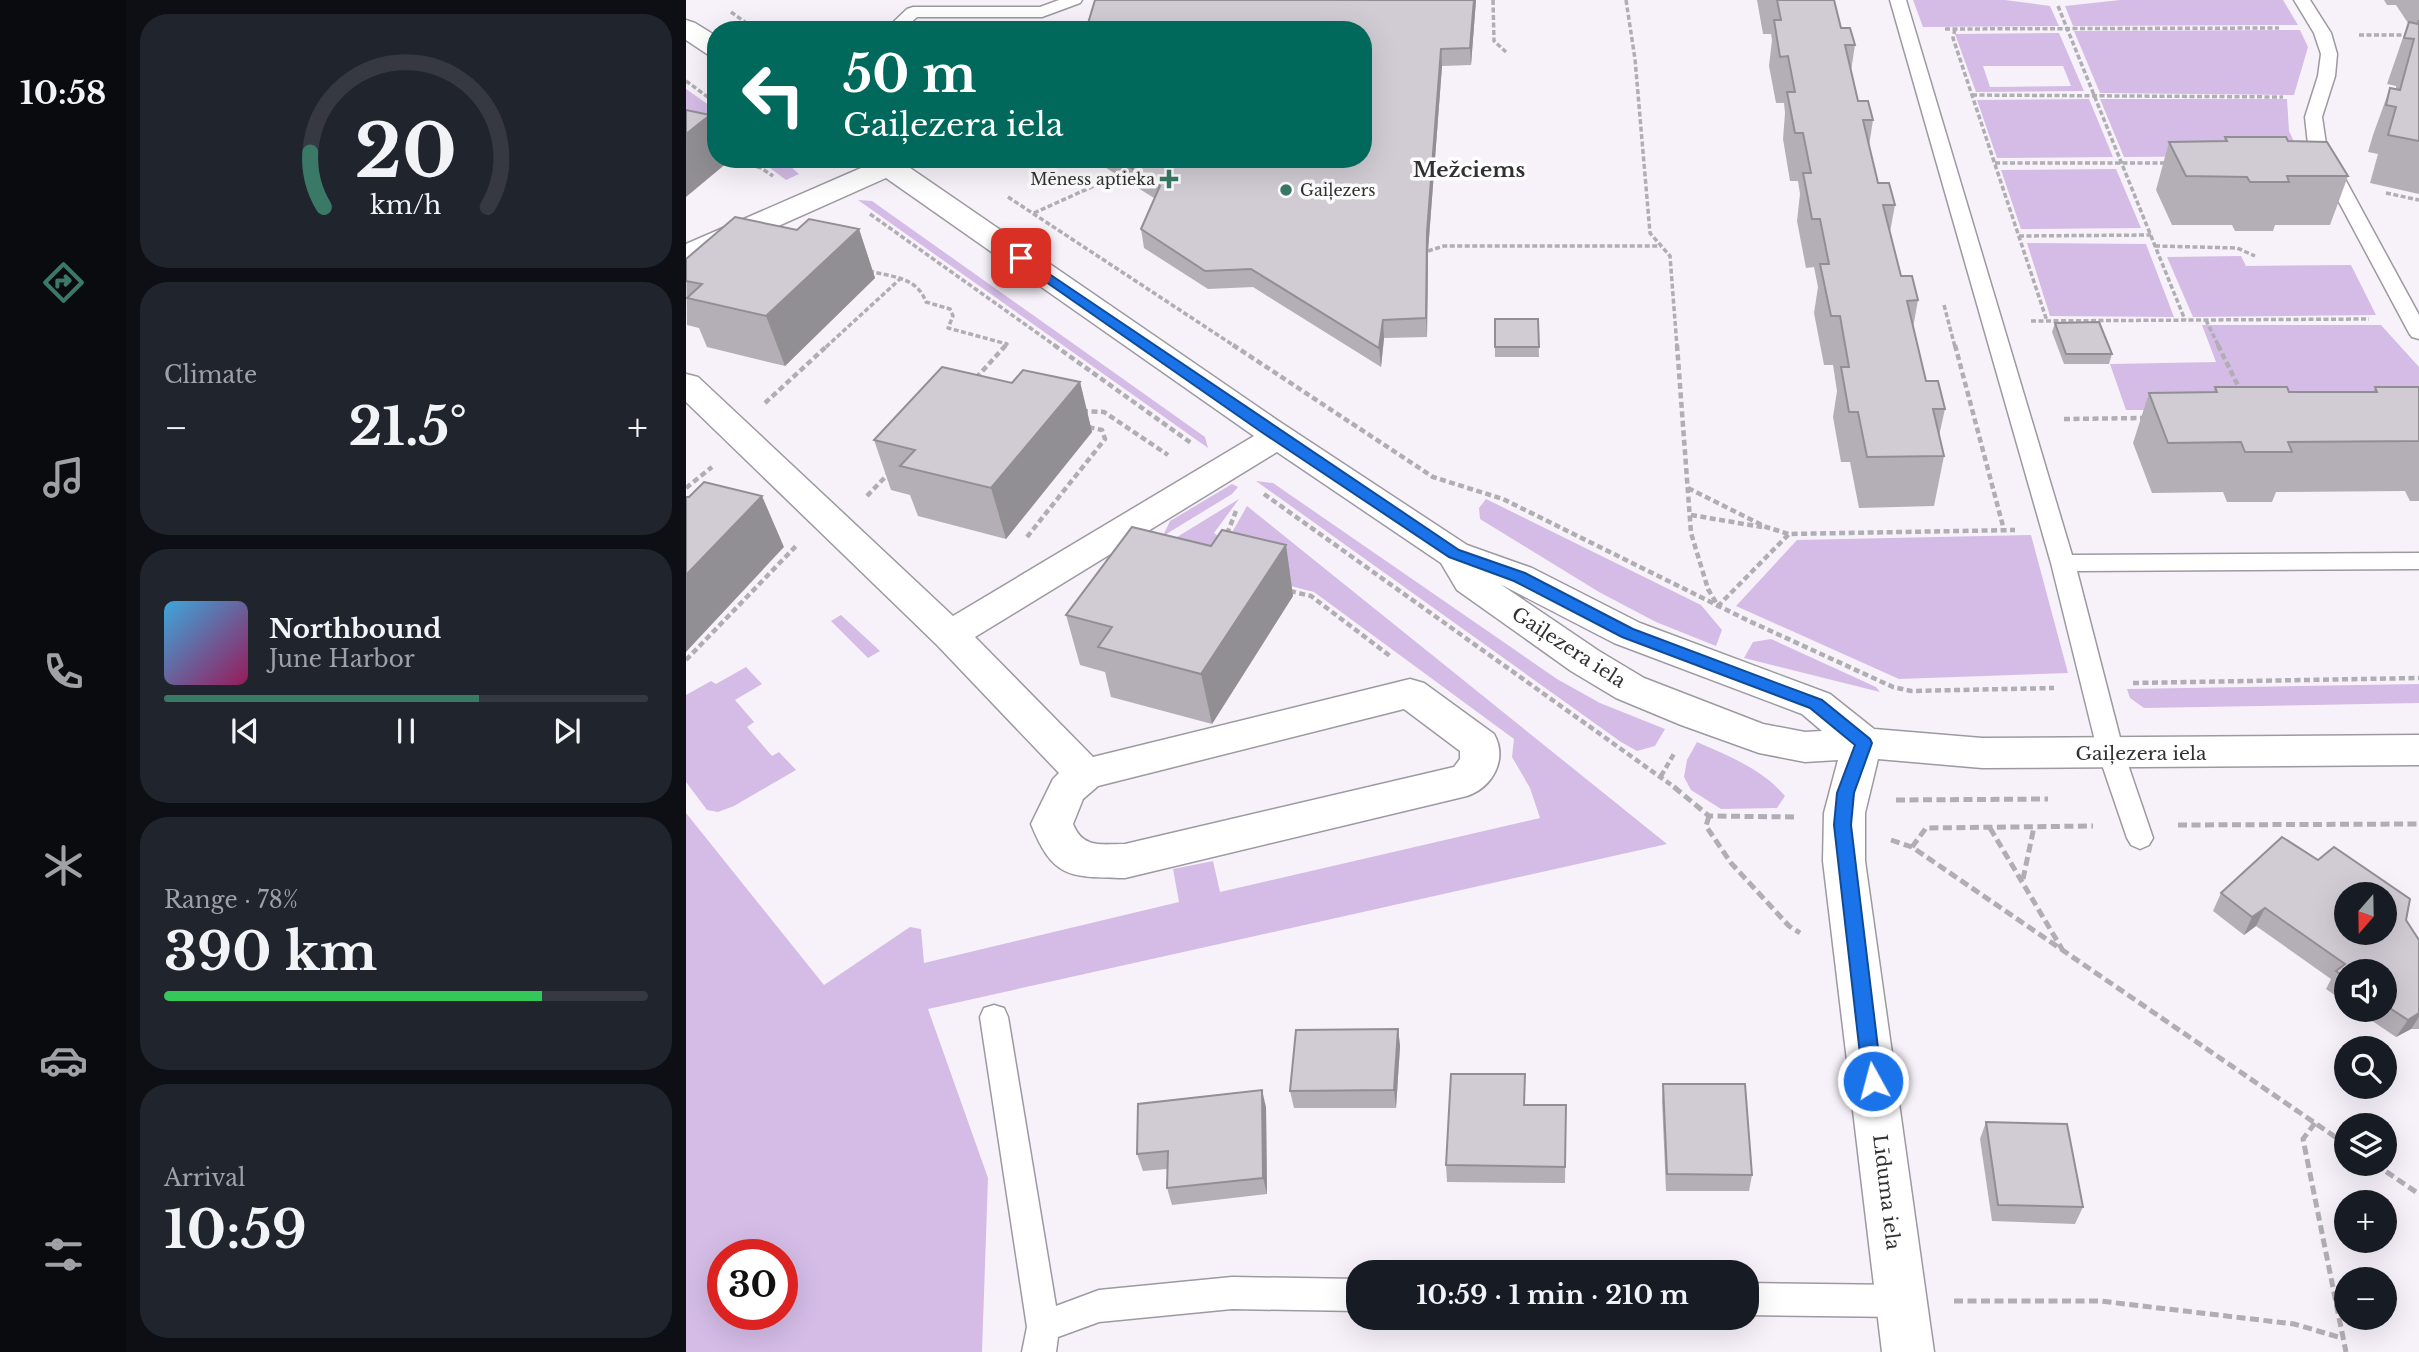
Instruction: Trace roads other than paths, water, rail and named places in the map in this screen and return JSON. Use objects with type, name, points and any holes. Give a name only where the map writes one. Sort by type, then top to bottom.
[{"type":"street","points":[[686,28],[707,42]]},
{"type":"street","points":[[686,254],[737,234],[871,168]]},
{"type":"street","name":"Gaiļezera iela","points":[[892,168],[1278,436],[1454,554],[1520,577],[1627,633],[1816,704],[1864,743]]},
{"type":"street","points":[[686,384],[950,635],[1085,774]]},
{"type":"street","points":[[950,635],[1278,436]]},
{"type":"street","name":"Gaiļezera iela","points":[[1454,554],[1470,581],[1585,661],[1630,688],[1759,738],[1805,747],[1864,743],[1982,753],[2417,756]]},
{"type":"street","points":[[1410,692],[1480,744],[1480,762],[1466,780],[1125,861],[1083,860],[1061,846],[1052,824],[1067,790],[1085,774],[1410,692]]},
{"type":"street","name":"Līduma iela","points":[[1864,743],[1846,793],[1842,825],[1908,1352]]},
{"type":"lane","points":[[903,21],[913,12],[1042,12],[1074,0]]},
{"type":"lane","points":[[1898,0],[2054,531],[2111,753],[2140,838]]},
{"type":"lane","points":[[2302,0],[2328,45],[2329,63],[2312,118],[2317,144],[2419,333]]},
{"type":"lane","points":[[2063,563],[2419,561]]},
{"type":"lane","points":[[994,1017],[1041,1340],[1099,1306],[1112,1304],[1232,1293],[1346,1295]]},
{"type":"lane","points":[[1759,1299],[1901,1301]]},
{"type":"place","name":"Mēness aptieka","points":[[1169,179]]},
{"type":"place","name":"Gaiļezers","points":[[1286,190]]},
{"type":"district","name":"Mežciems","points":[[1469,170]]}]
